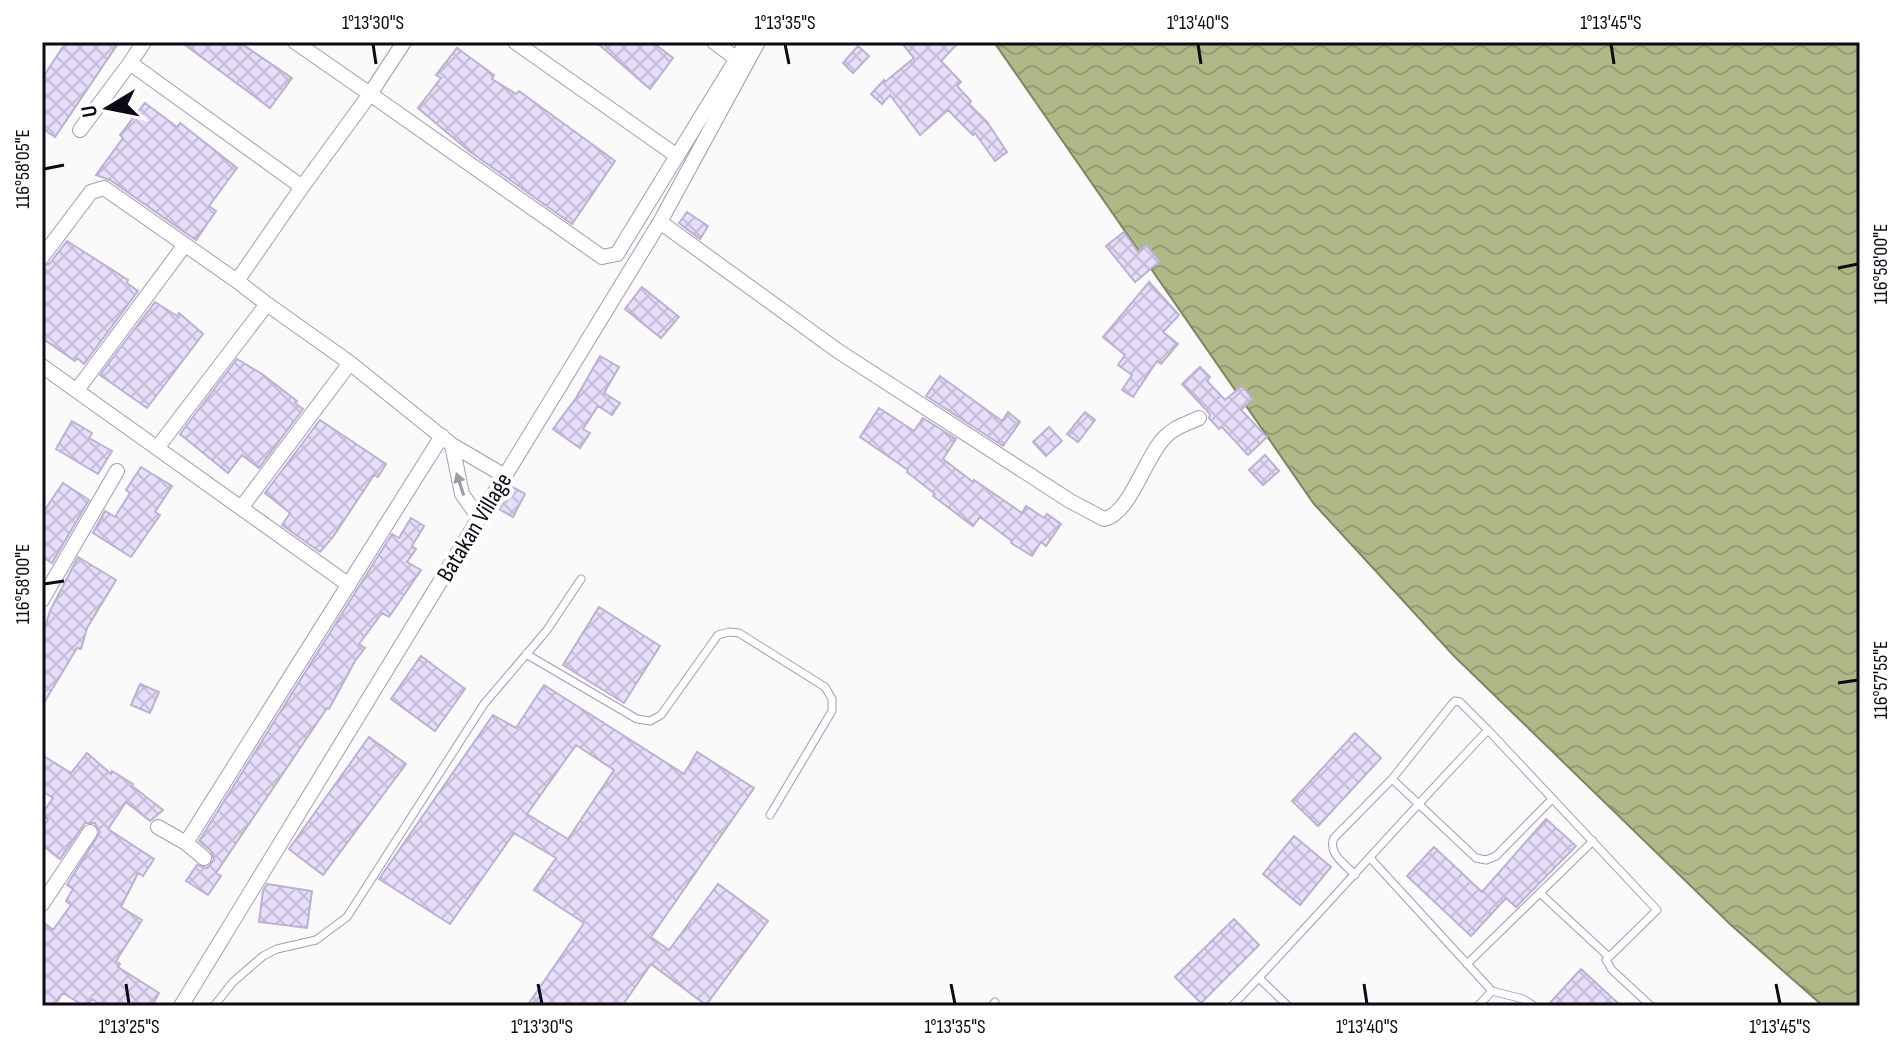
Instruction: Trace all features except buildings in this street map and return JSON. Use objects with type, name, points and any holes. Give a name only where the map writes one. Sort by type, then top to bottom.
[{"type":"street","points":[[80,130],[144,42]]},
{"type":"street","points":[[295,42],[602,257],[617,254],[747,42]]},
{"type":"street","points":[[237,281],[404,42]]},
{"type":"street","points":[[515,42],[677,156]]},
{"type":"street","points":[[714,42],[737,59]]},
{"type":"street","name":"Batakan Village","points":[[181,1006],[660,222],[758,42]]},
{"type":"street","points":[[130,63],[302,187]]},
{"type":"street","points":[[42,257],[91,192],[108,189],[350,363],[447,440],[505,476]]},
{"type":"street","points":[[660,222],[838,351],[1070,501],[1104,519],[1116,515],[1167,435],[1180,425],[1199,418]]},
{"type":"street","points":[[77,390],[184,246]]},
{"type":"street","points":[[157,448],[267,304]]},
{"type":"street","points":[[241,508],[350,363]]},
{"type":"street","points":[[42,366],[349,585]]},
{"type":"street","points":[[447,440],[462,494],[479,518]]},
{"type":"street","points":[[186,843],[349,585],[447,440]]},
{"type":"street","points":[[42,600],[117,471]]},
{"type":"street","points":[[158,827],[204,858]]},
{"type":"street","points":[[42,904],[90,832]]},
{"type":"lane","points":[[214,1006],[233,982],[263,956],[277,949],[316,940],[347,917],[484,704],[547,630],[581,579]]},
{"type":"lane","points":[[526,654],[637,719],[650,721],[661,715],[718,635],[729,632],[739,633],[825,687],[832,699],[832,711],[770,815]]},
{"type":"lane","points":[[1355,875],[1332,851],[1332,843],[1392,779],[1455,701],[1460,702],[1653,902],[1657,910],[1606,962],[1651,1006]]},
{"type":"lane","points":[[1232,1006],[1488,730]]},
{"type":"lane","points":[[1392,779],[1476,858],[1486,860],[1496,856],[1552,799]]},
{"type":"lane","points":[[1467,964],[1593,841]]},
{"type":"lane","points":[[1371,859],[1492,991],[1523,999],[1534,1006]]},
{"type":"lane","points":[[1541,894],[1609,957]]},
{"type":"lane","points":[[1259,978],[1288,1006]]},
{"type":"lane","points":[[1478,1006],[1492,991]]},
{"type":"water","points":[[994,42],[1860,42],[1860,1006],[1823,1006],[1731,925],[1454,656],[1314,504]]}]
